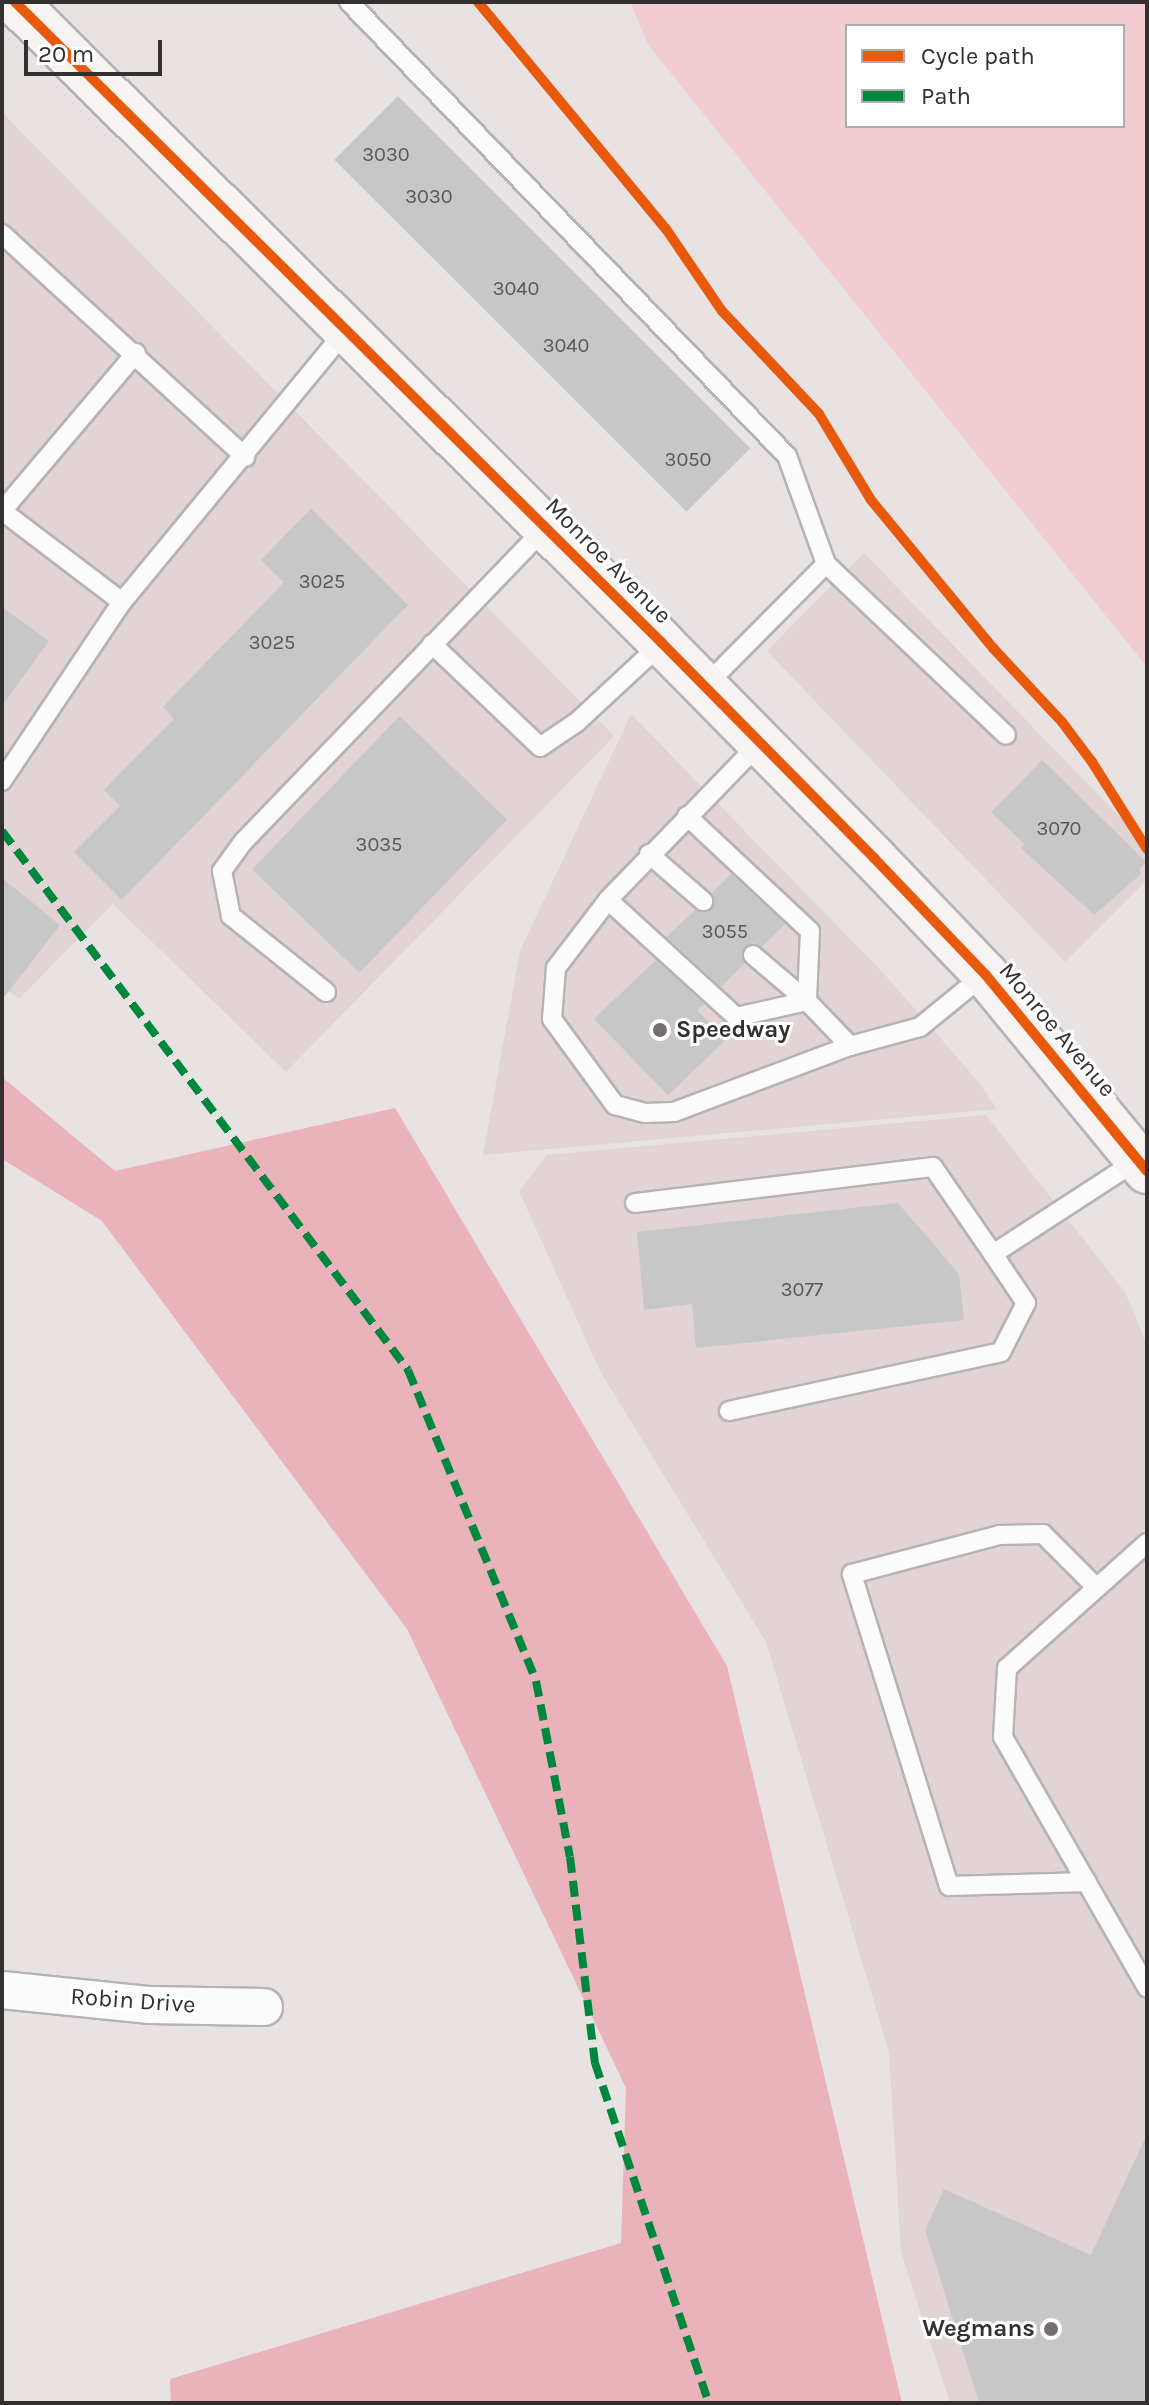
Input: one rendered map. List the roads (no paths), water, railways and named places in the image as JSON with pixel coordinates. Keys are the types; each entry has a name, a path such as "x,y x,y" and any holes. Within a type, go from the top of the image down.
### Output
{"main road":[{"name":"Monroe Avenue","path":"15,2 705,686 985,974 1142,1166"}],"street":[{"name":"Robin Drive","path":"2,1990 150,2005 264,2007"}],"lane":[{"path":"349,2 787,456 826,564 1006,735"},
{"path":"2,234 136,353 245,457"},
{"path":"2,781 122,602 245,457 346,330"},
{"path":"122,602 2,511 136,353"},
{"path":"326,992 231,916 222,871 244,841 546,527"},
{"path":"705,686 826,564"},
{"path":"432,644 540,747 577,722 662,643"},
{"path":"759,744 649,854 608,900 556,968 552,1019 615,1105 645,1113 674,1112 850,1046 920,1027 985,974"},
{"path":"687,816 810,931 807,1001"},
{"path":"649,854 703,901"},
{"path":"608,900 736,1017 807,1001"},
{"path":"753,955 807,1001 850,1046"},
{"path":"993,1254 1142,1166"},
{"path":"635,1203 933,1167 1026,1303 1001,1352 729,1411"},
{"path":"1087,1882 949,1886 852,1574 1000,1535 1043,1534 1096,1587"},
{"path":"1147,1543 1007,1668 1003,1737 1147,1987"}],"place":[{"name":"Speedway","path":"660,1030"},
{"name":"Wegmans","path":"1051,2329"}]}
